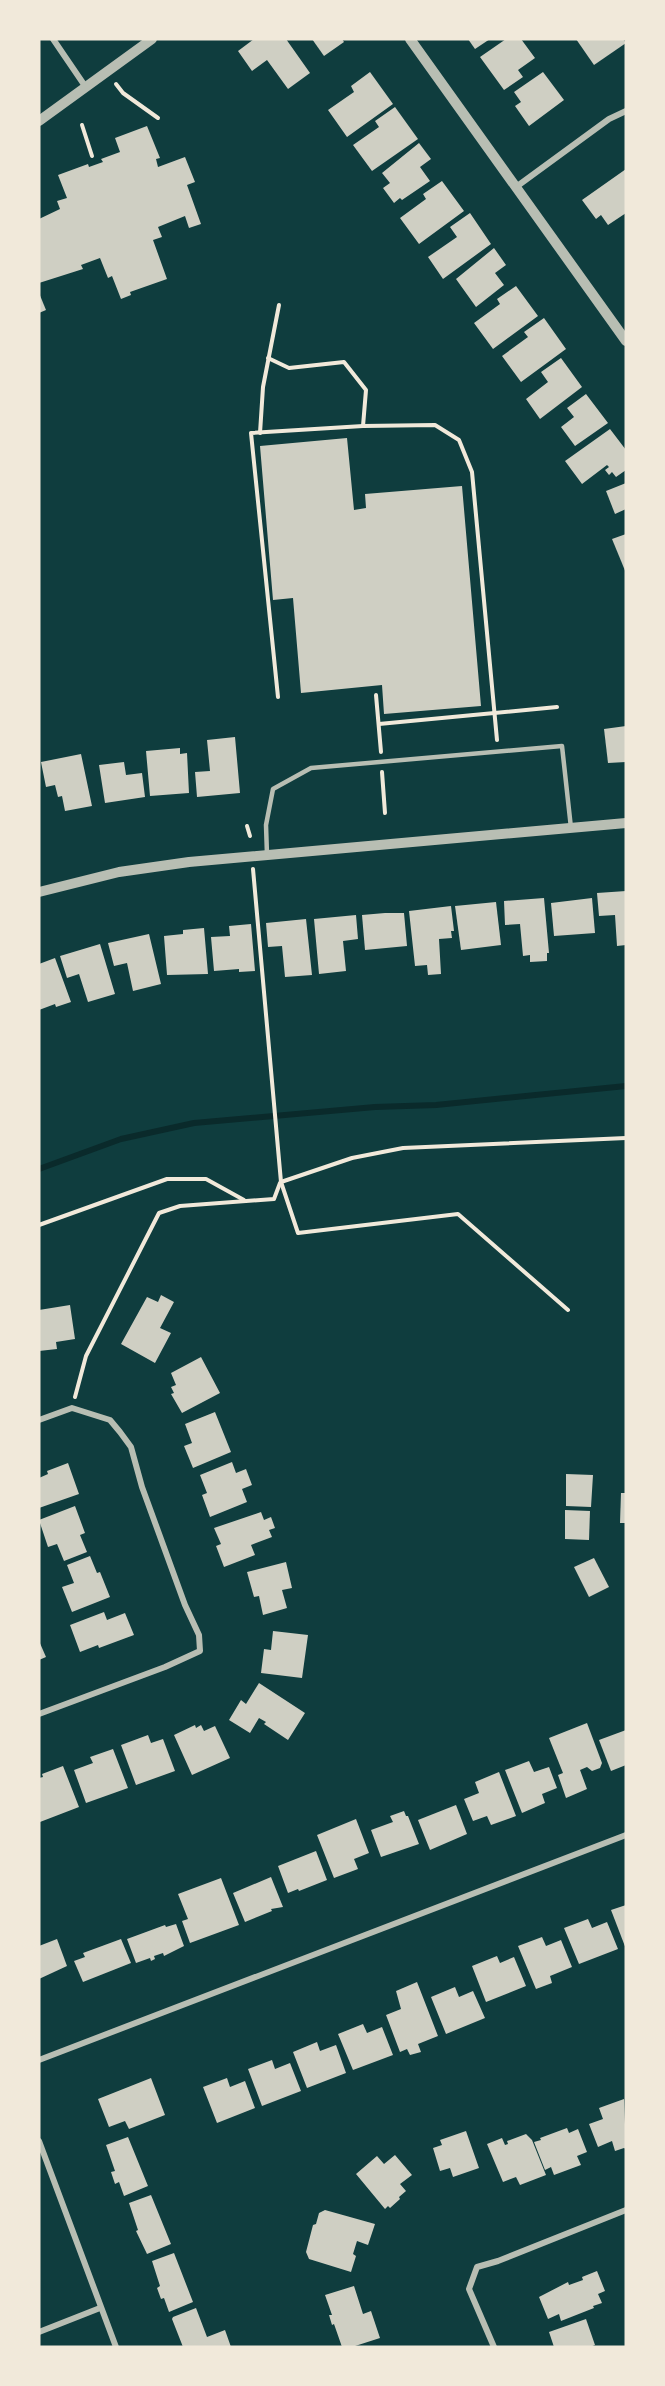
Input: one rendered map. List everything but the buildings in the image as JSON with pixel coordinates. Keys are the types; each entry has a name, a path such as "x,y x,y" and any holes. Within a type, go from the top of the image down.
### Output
{"street":[{"path":"53,39 86,86"},
{"path":"39,121 152,39"},
{"path":"410,39 626,341"},
{"path":"516,187 609,119 626,111"},
{"path":"39,892 119,872 189,862 626,823"},
{"path":"39,1420 72,1408 110,1420 131,1447 142,1487 185,1605 199,1635 200,1651 165,1667 39,1714"},
{"path":"39,2060 626,1834"},
{"path":"39,2141 116,2347"},
{"path":"494,2347 469,2289 477,2267 498,2261 626,2210"},
{"path":"39,2332 100,2308"}],"lane":[{"path":"267,855 266,825 273,789 311,768 562,746 572,828"}],"path":[{"path":"116,84 123,93 158,118"},
{"path":"82,125 92,156"},
{"path":"260,433 263,387 279,305"},
{"path":"268,358 289,368 344,362 366,390 363,426"},
{"path":"278,697 252,433 363,426 435,425 459,440 472,472 496,740"},
{"path":"379,724 557,707"},
{"path":"247,826 250,836"},
{"path":"254,877 279,1169 298,1233 458,1214 568,1310"},
{"path":"72,1408 86,1356 159,1213 180,1206 274,1199 281,1182 352,1158 403,1148 626,1138"},
{"path":"39,1225 167,1179 206,1179 246,1200"}],"waterway":[{"path":"39,1169 121,1139 194,1123 375,1107 436,1105 626,1086"}]}
